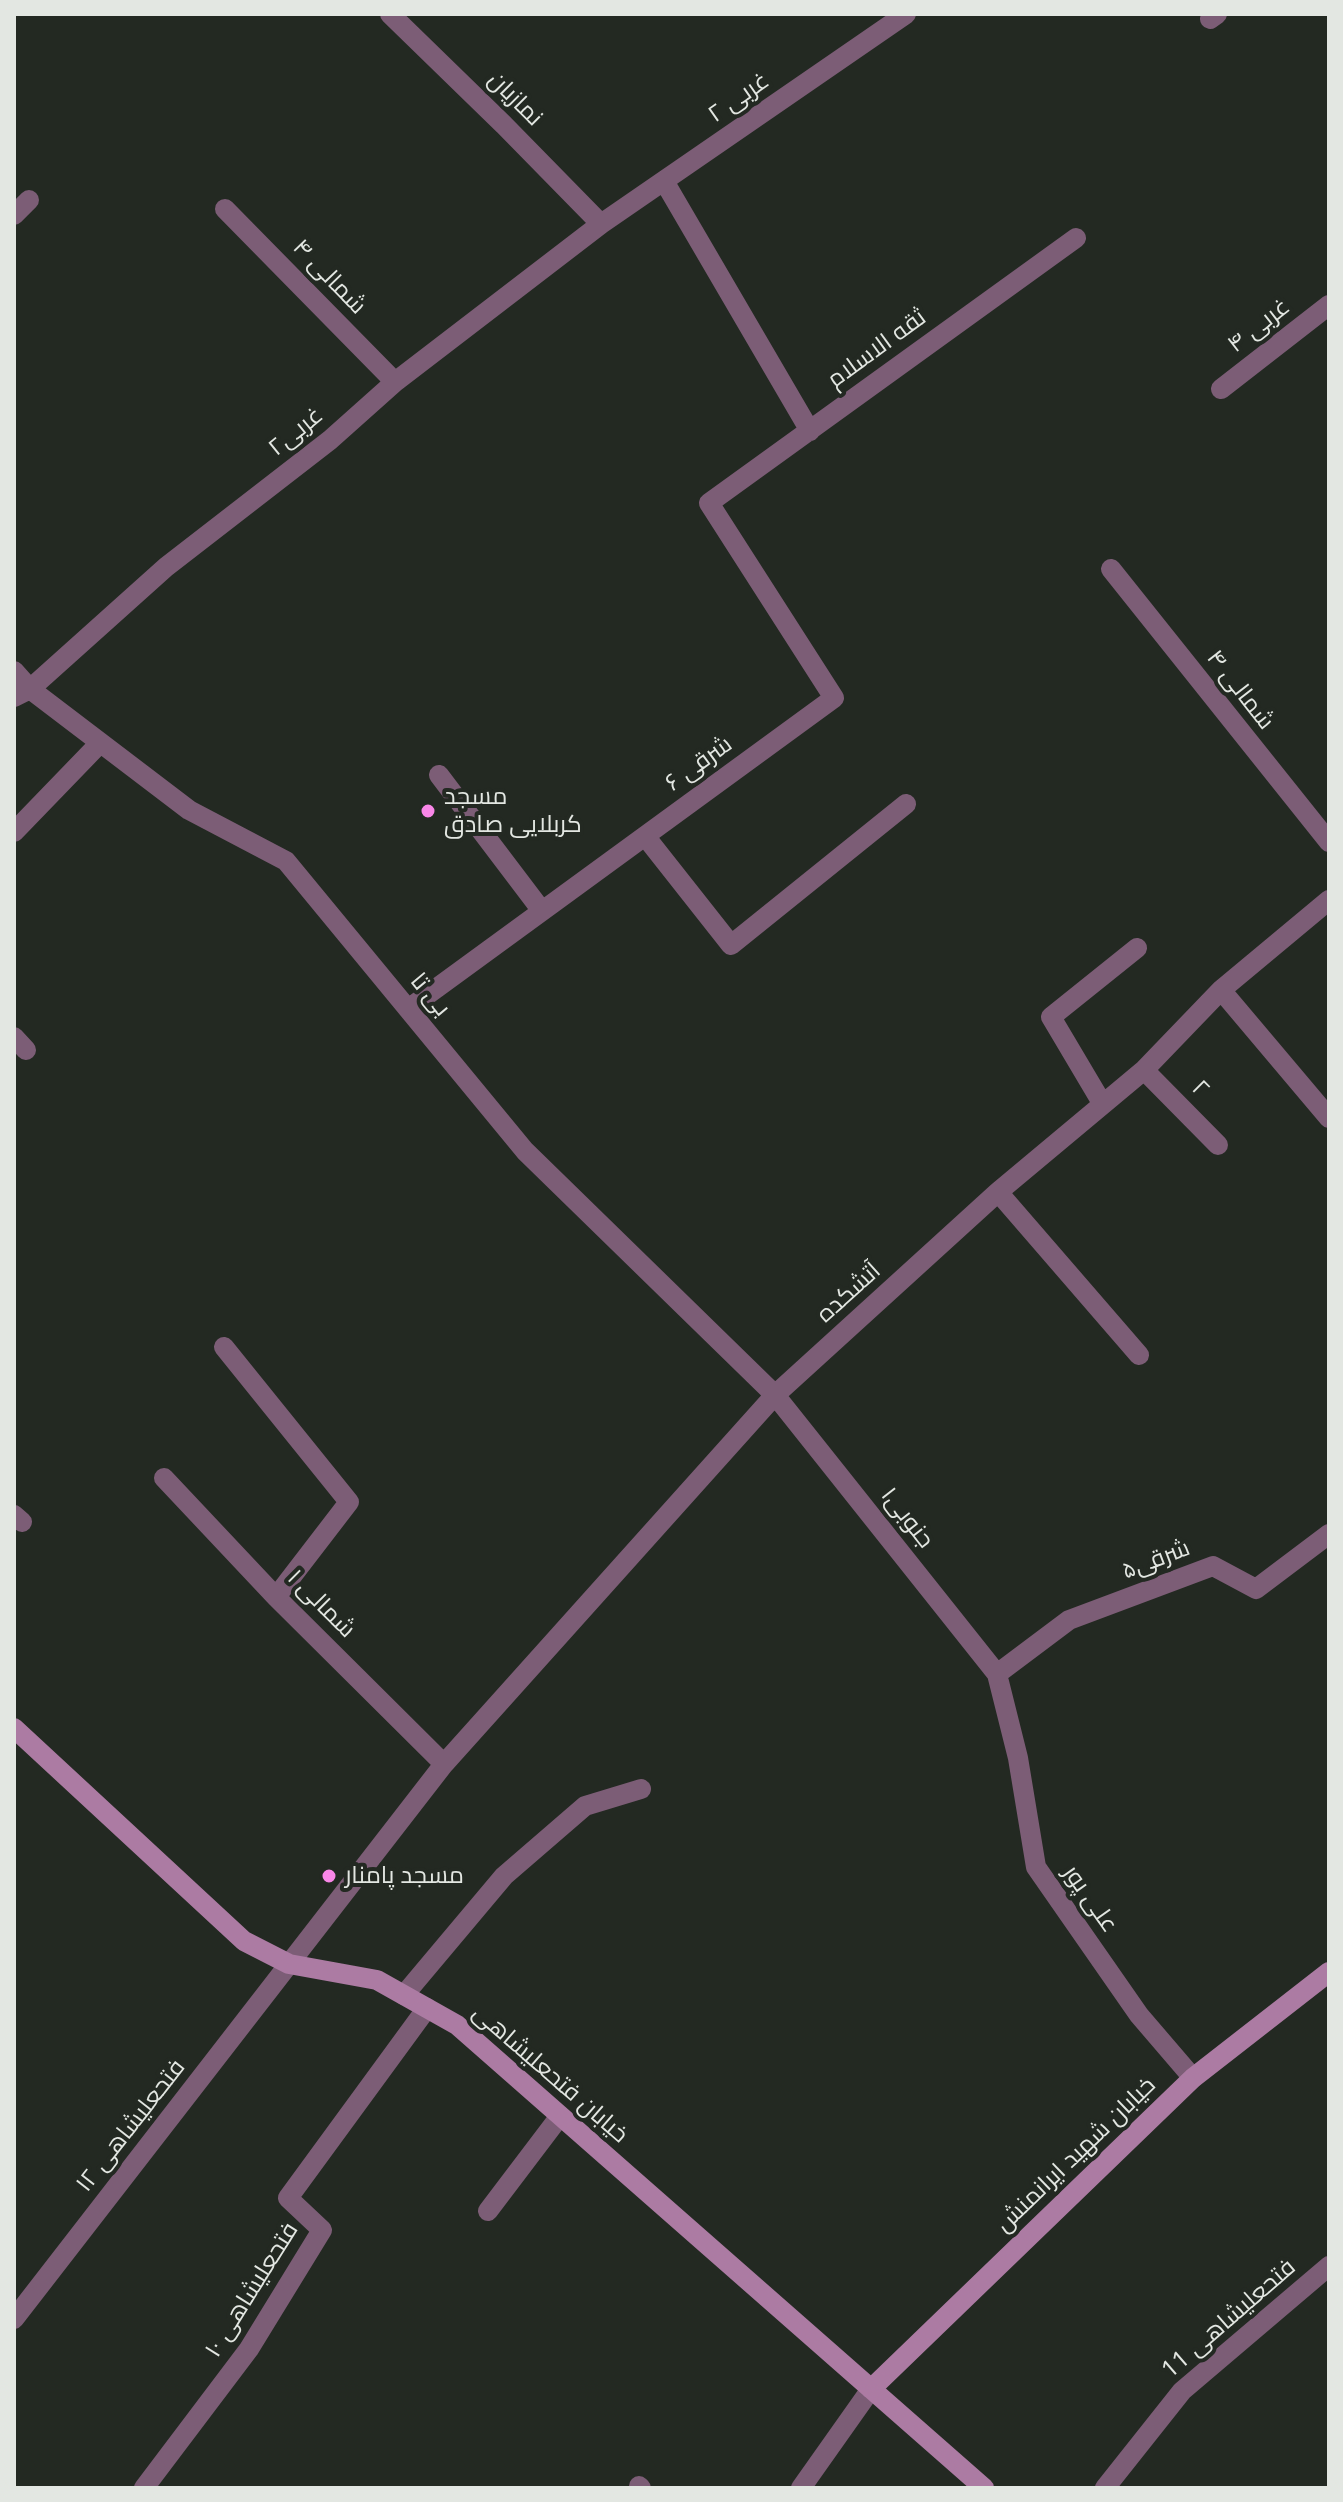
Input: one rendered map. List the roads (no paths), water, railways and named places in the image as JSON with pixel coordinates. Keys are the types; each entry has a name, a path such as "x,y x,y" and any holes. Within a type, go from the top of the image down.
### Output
{"street":[{"name":"نمازیان","path":"390,14 601,224"},
{"name":"۲ غربی","path":"601,224 893,17"},
{"path":"664,181 810,431"},
{"path":"14,215 29,200"},
{"name":"۴ شمالی","path":"225,209 395,382"},
{"name":"غربی۲","path":"22,693 166,567 330,440 395,382 601,224"},
{"name":"ثقه الاسلام","path":"709,503 1076,238"},
{"name":"۴ غربی","path":"1221,389 1329,305"},
{"name":"۶ شرقی","path":"408,1009 834,698 709,503"},
{"name":"۴ شمالی","path":"1111,569 1329,842"},
{"name":"بی تا","path":"14,671 22,693 100,743 189,810 286,861 525,1151 775,1395"},
{"path":"14,832 100,743"},
{"path":"439,775 542,911"},
{"path":"645,836 731,945 906,804"},
{"name":"آتشکده","path":"444,1764 775,1395 998,1192 1144,1070 1221,990 1329,900"},
{"path":"1102,1103 1051,1017 1137,948"},
{"path":"1221,990 1329,1118"},
{"name":"۲","path":"1144,1070 1218,1145"},
{"path":"998,1192 1139,1355"},
{"path":"224,1347 349,1502 276,1597"},
{"name":"جنوبی۱","path":"775,1395 997,1674"},
{"name":"۱ شمالی","path":"164,1478 276,1597 444,1764"},
{"name":"شرقی۵","path":"997,1674 1069,1620 1213,1566 1256,1589 1329,1534"},
{"name":"علی پور","path":"997,1674 1018,1758 1036,1867 1139,2015 1193,2078"},
{"name":"خیابان فتحعلیشاهی","path":"14,1728 244,1941 289,1964 377,1980 457,2025 984,2488"},
{"name":"فتحعلیشاهی ۱۲","path":"18,2307 444,1764"},
{"path":"404,1995 504,1876 527,1856 585,1806 641,1789"},
{"name":"خیابان شهید ایرانمنش","path":"871,2389 1193,2078 1329,1972"},
{"name":"فتحعلیشاهی ۱۰","path":"144,2488 249,2349 322,2230 288,2198 427,2008"},
{"path":"488,2211 560,2116"},
{"name":"فتحعلیشاهی 11","path":"1105,2488 1182,2391 1329,2266"},
{"path":"801,2488 871,2389"}],"place":[{"name":"مسجد کربلایی صادق","path":"428,811"},
{"name":"مسجد پامنار","path":"329,1876"}]}
